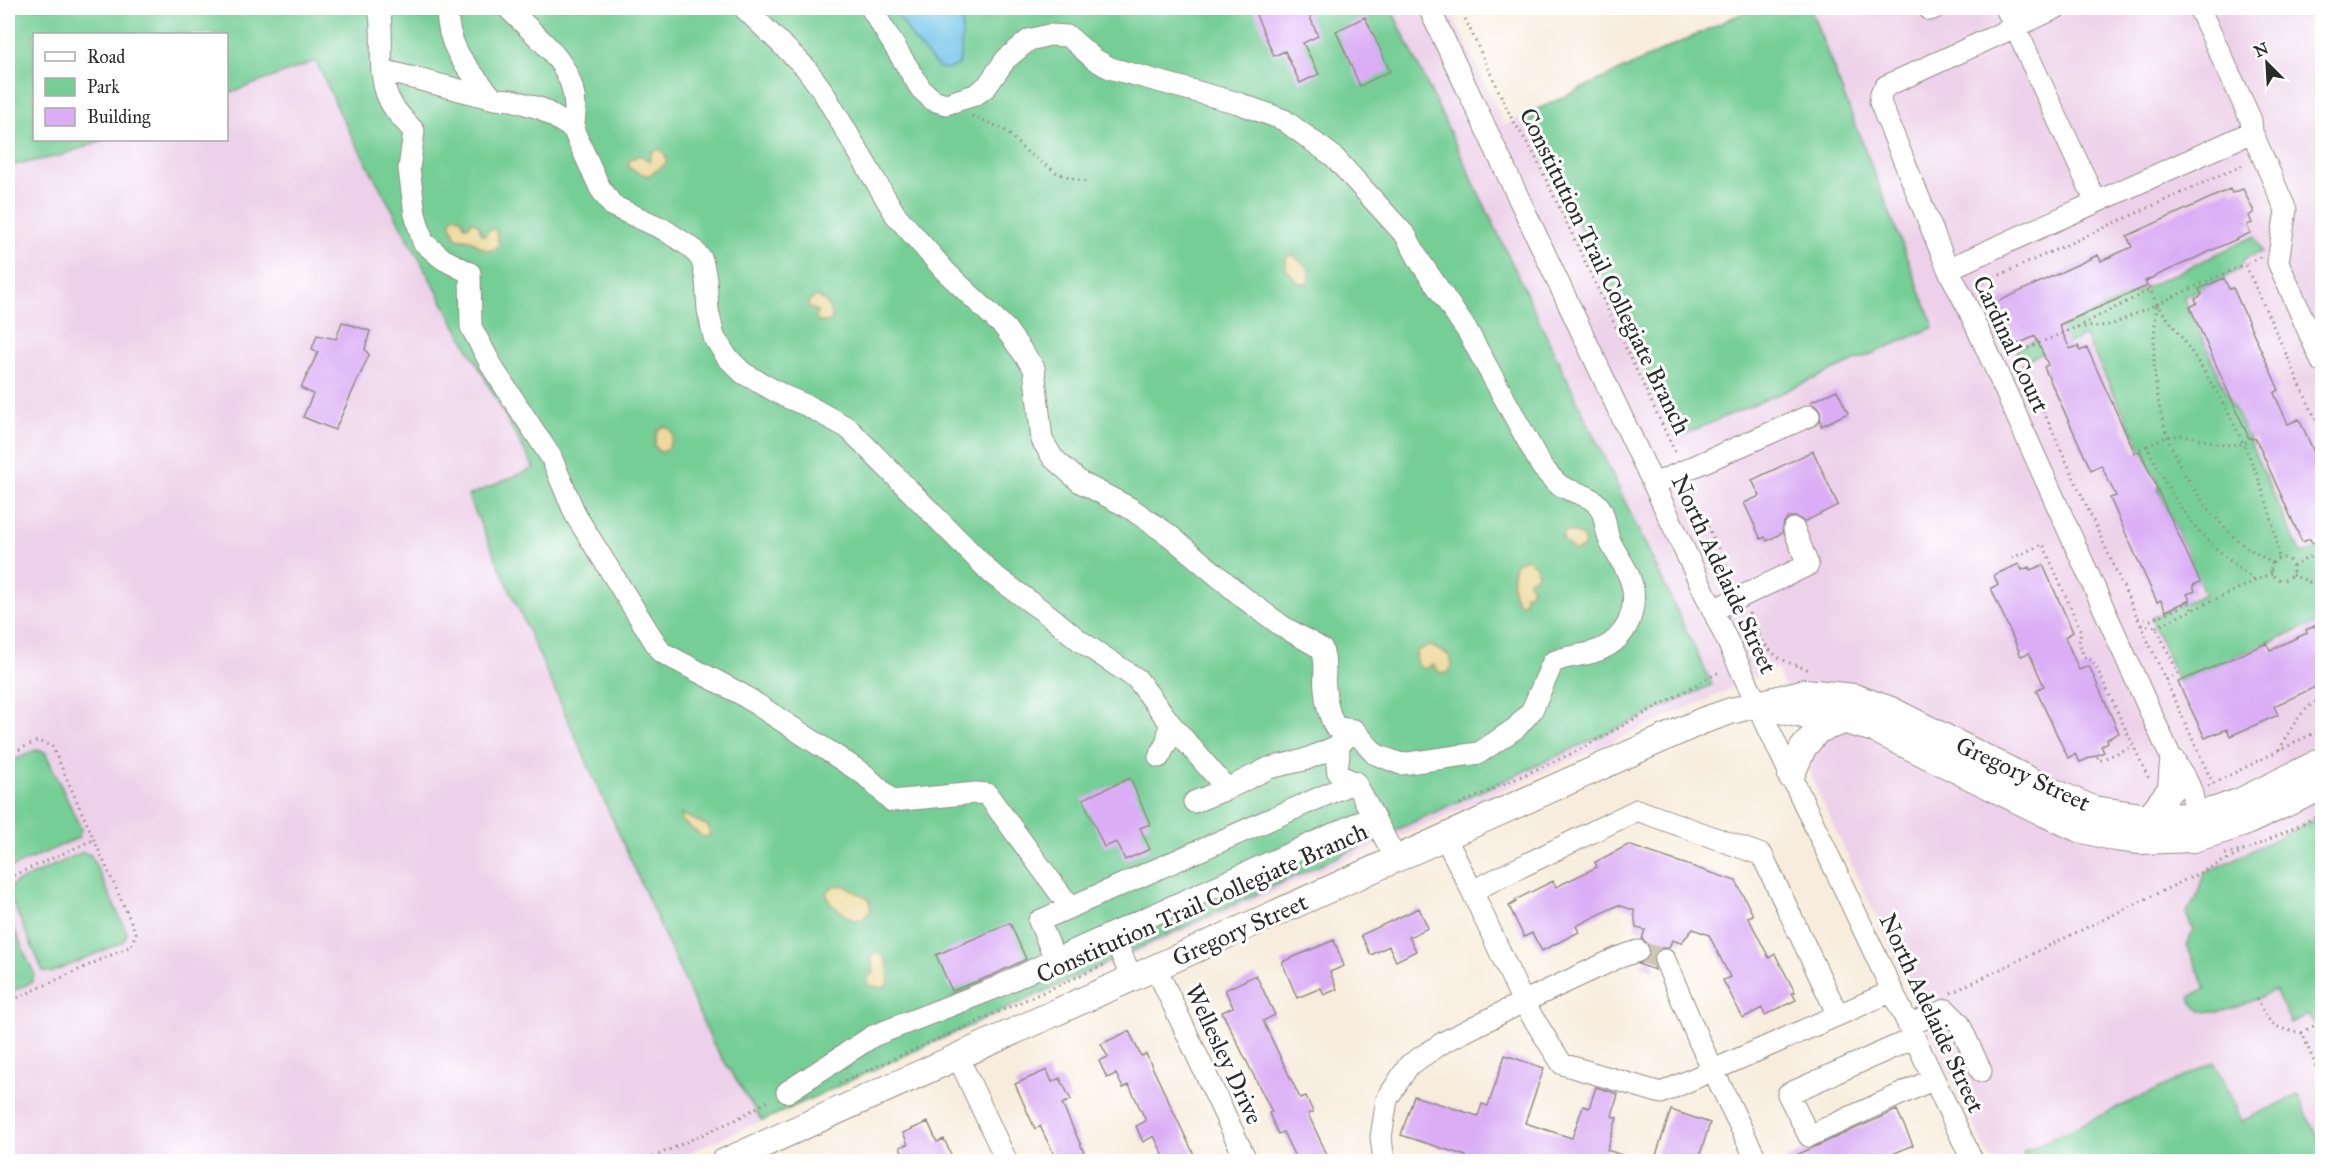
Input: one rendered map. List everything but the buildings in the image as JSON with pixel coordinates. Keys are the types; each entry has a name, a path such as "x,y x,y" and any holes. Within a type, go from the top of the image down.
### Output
{"main road":[{"name":"Gregory Street","path":"724,1161 756,1155 958,1057 1127,968 1156,968 1702,722 1731,711 1804,692 1854,697 1891,710 2045,788 2093,809 2149,817 2194,815 2242,824 2322,787"},
{"name":"Gregory Street","path":"1758,705 1807,716 1845,721 1874,729 2079,829 2140,841 2194,815 2241,801 2322,761"},
{"path":"1791,776 1803,748 1818,730 1845,721"},
{"path":"2149,817 2171,789 2173,762"}],"street":[{"path":"379,8 382,25 382,70 388,97 396,111 414,131 409,169 415,214 423,242 442,259 470,273 471,327 494,370 551,457 576,516 661,652 741,694 865,775 891,801 987,794 1070,907"},
{"path":"447,8 447,26 455,50 467,68 494,98"},
{"path":"508,8 546,45 566,69 576,93 577,111 573,129"},
{"path":"744,8 805,67 822,90 895,214 945,271 1005,328 1034,368 1042,440 1053,458 1080,482 1130,508 1168,535 1282,626 1322,649 1327,663 1324,686 1328,713 1335,727 1354,730 1375,754 1401,764 1479,753 1516,728 1533,710 1553,662 1561,658 1587,655 1610,644 1622,633 1629,621 1634,594 1629,576 1610,541 1601,509 1596,502 1560,485 1542,466 1468,332 1420,263 1406,236 1334,157 1284,120 1238,103 1110,68 1094,59 1068,36 1049,35 1029,39 1006,59 987,86 975,96 946,104 933,100 921,89 871,8"},
{"name":"North Adelaide Street","path":"1429,8 1973,1161"},
{"path":"1948,269 1880,102 1881,93 1886,86 2010,17 2056,8"},
{"path":"2199,8 2251,120 2252,132 2286,210 2278,262 2322,362"},
{"path":"2010,17 2096,202"},
{"path":"382,70 542,109 573,129 600,188 613,206 663,229 692,248 702,260 714,337 727,357 743,373 848,428 992,574 1051,616 1080,641 1137,679 1170,723 1227,789"},
{"name":"Cardinal Court","path":"2194,815 2186,775 2173,762 1968,308 1948,269 2252,132"},
{"path":"1654,484 1809,417"},
{"path":"1713,610 1808,565 1794,529"},
{"path":"1170,723 1167,742 1159,757 1186,742"},
{"path":"1194,801 1227,789 1269,768 1304,759 1338,746 1354,730"},
{"path":"1338,746 1337,770 1340,776 1355,782 1396,860"},
{"path":"1055,959 1039,921 1355,782"},
{"path":"1472,891 1637,810 1761,855 1838,1015"},
{"path":"787,1092 873,1036 998,987 1055,959 1373,816"},
{"path":"1445,837 1522,1002 1562,1064 1661,1093 1893,991"},
{"path":"1112,934 1127,968"},
{"path":"1384,1161 1381,1137 1387,1099 1409,1065 1444,1042 1522,1002 1617,958 1638,951"},
{"path":"1665,960 1699,1041 1757,1161"},
{"name":"Wellesley Drive","path":"1156,968 1247,1161"},
{"path":"1934,1078 1809,1136 1788,1094 1911,1032 1946,1010 1959,1023 1981,1071"},
{"path":"958,1057 1007,1161"}],"path":[{"name":"Constitution Trail Collegiate Branch","path":"1460,8 1511,117 1534,154 1765,646 1781,660 1809,669"},
{"path":"946,104 1004,129 1024,150 1057,173 1089,183"},
{"path":"1971,288 2250,162"},
{"path":"2074,328 2111,325 2267,254"},
{"path":"2245,264 2322,433"},
{"path":"2147,281 2157,305 2181,334 2225,406 2258,479 2279,559"},
{"path":"2001,353 2017,353 2074,328 2150,290"},
{"path":"2157,305 2153,337 2154,376 2166,437 2186,477 2208,509 2237,539 2273,564"},
{"path":"2017,353 2213,784"},
{"path":"2134,451 2166,437 2184,435 2224,445 2243,444 2251,440"},
{"path":"2147,446 2174,499 2200,534 2228,561 2256,581"},
{"path":"2012,558 2043,544 2081,631 2079,642 2084,657 2093,660 2150,782"},
{"path":"2293,566 2322,550"},
{"path":"2279,559 2289,560 2293,566 2292,575 2287,579 2280,580 2272,573 2273,564 2279,559"},
{"path":"2141,626 2156,627 2272,573"},
{"path":"2292,575 2322,587"},
{"path":"2138,618 2151,620 2189,603 2192,610"},
{"path":"2156,627 2178,673 2166,680"},
{"path":"1460,805 1577,751 1765,646"},
{"path":"2278,751 2298,716 2310,704 2322,698"},
{"path":"2194,815 2213,784 2322,729"},
{"path":"8,755 37,741 52,746 136,933 131,946 8,1002"},
{"path":"2097,757 2099,761 2133,746"},
{"path":"8,878 94,840"},
{"path":"1945,995 2247,850"},
{"name":"Constitution Trail Collegiate Branch","path":"833,1086 1127,968"},
{"path":"2257,998 2267,1018 2280,1030 2302,1033 2315,1025"},
{"path":"2302,1033 2322,1081"},
{"path":"642,1161 737,1119 758,1105 787,1092"},
{"path":"2322,1117 2319,1119 2322,1130"}],"shaded area":[{"path":"8,8 1449,8 1504,125 1753,8 2322,8 2322,1161 1991,1161 1815,786 1777,668 671,1161 8,1161"}],"green space":[{"path":"8,8 1391,8 1712,685 762,1121 712,1042 468,496 534,468 343,120 316,61 228,94 228,33 33,33 33,141 101,141 59,156 8,166"},
{"path":"1753,8 1810,8 1934,327 1678,437 1527,114"},
{"path":"2255,236 2262,252 2245,258 2237,271 2183,297 2301,554 2322,548 2322,621 2178,682 2151,618 2205,594 2158,489 2160,488 2158,482 2085,336 2026,360 2016,349"},
{"path":"36,750 45,752 81,829 78,838 8,869 8,763"},
{"path":"2322,816 2322,1038 2308,1014 2291,1023 2275,990 2229,1010 2205,1012 2196,1007 2189,997 2206,988 2187,946 2193,931 2186,913 2196,899 2204,874"},
{"path":"83,852 91,855 127,933 123,942 51,973 43,971 8,892 11,885"},
{"path":"8,916 34,973 32,982 8,993"},
{"path":"2215,1062 2242,1121 2298,1095 2322,1148 2322,1161 2027,1161 2023,1152"}],"sand":[{"path":"660,149 666,162 664,166 648,176 629,168 629,160 640,155 649,161 651,152"},
{"path":"454,216 461,218 465,226 469,226 472,221 478,224 484,236 490,229 496,230 499,245 489,251 470,240 456,238 450,222"},
{"path":"1292,254 1309,269 1307,284 1300,284 1286,269 1286,258"},
{"path":"816,296 823,300 830,309 832,320 829,322 819,322 816,318 817,311 808,307 808,302"},
{"path":"664,426 670,429 673,435 668,449 660,453 654,445 658,430"},
{"path":"1567,531 1582,535 1585,544 1582,549 1575,551 1564,542 1562,534"},
{"path":"1527,559 1535,565 1538,574 1528,581 1532,589 1529,594 1525,594 1525,602 1518,603 1512,583 1513,573 1516,563"},
{"path":"1429,645 1449,655 1451,667 1449,673 1440,673 1433,664 1425,669 1418,666 1417,651"},
{"path":"681,814 708,826 710,836 703,837 683,822"},
{"path":"835,885 845,886 869,899 871,910 863,919 853,920 830,903 826,893"},
{"path":"878,953 886,960 888,969 889,982 884,988 868,985 868,977 874,973 871,956"}],"water":[{"path":"894,8 963,8 961,55 958,65 949,69 939,68 913,39"}],"tunnel":[{"path":"1638,951 1665,960"}]}
